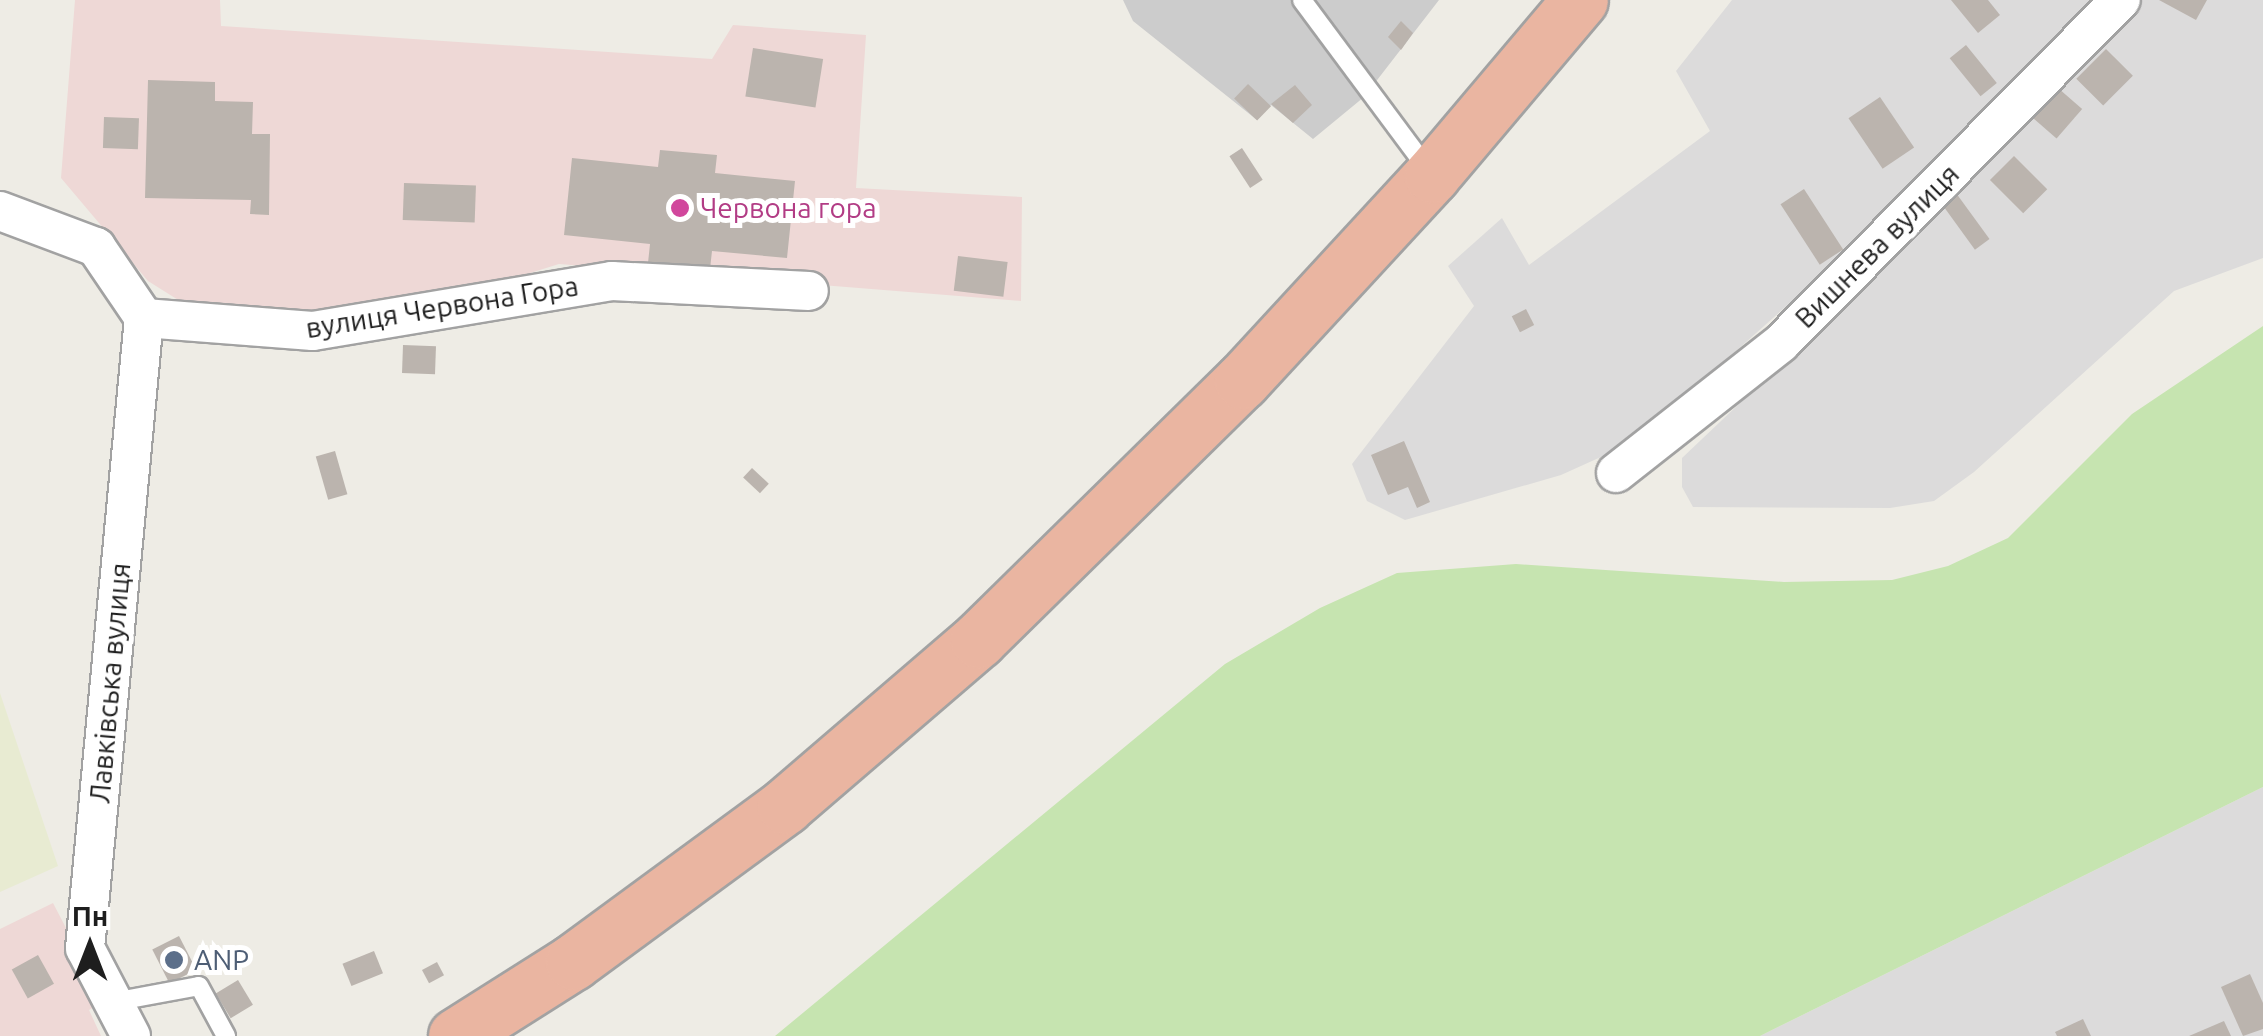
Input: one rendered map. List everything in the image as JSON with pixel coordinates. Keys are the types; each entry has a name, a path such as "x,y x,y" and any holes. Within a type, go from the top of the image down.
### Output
{"highway":[{"path":"456,1036 573,962 785,806 978,640 1242,382 1432,175 1580,0"}],"street":[{"name":"Вишнева вулиця","path":"1616,473 1782,343 2121,0"},
{"path":"0,211 96,247 144,318"},
{"name":"вулиця Червона Гора","path":"144,318 313,332 612,281 810,291"},
{"name":"Лавківська вулиця","path":"131,1036 84,948 144,318"}],"lane":[{"path":"1302,0 1432,175"},
{"path":"113,1002 199,986 226,1036"}],"shaded area":[{"path":"75,0 220,0 221,26 712,59 733,25 866,35 856,188 1022,197 1021,301 559,264 511,279 345,314 191,308 148,281 61,178"},
{"path":"1123,0 1439,0 1364,97 1313,139 1271,105 1257,120 1133,21"},
{"path":"1732,0 2108,0 1921,186 1634,442 1561,475 1405,520 1367,501 1352,464 1474,306 1448,266 1502,218 1529,265 1710,131 1676,71"},
{"path":"2139,0 2263,0 2263,258 2174,291 1974,472 1934,501 1890,508 1693,507 1682,487 1682,458 1821,326"},
{"path":"2263,787 2263,1036 1760,1036"},
{"path":"53,903 104,1001 89,1010 101,1036 0,1036 0,929"}],"green space":[{"path":"2263,326 2263,787 1760,1036 775,1036 1225,664 1320,608 1397,573 1516,564 1784,582 1892,580 1948,566 2008,538 2132,414"},
{"path":"0,693 58,866 0,892"}],"building":[{"path":"1951,0 1988,0 2000,15 1978,33"},
{"path":"2159,0 2207,0 2196,20"},
{"path":"1401,21 1413,33 1401,50 1388,37"},
{"path":"1966,45 1997,83 1981,96 1950,58"},
{"path":"753,48 823,59 815,108 745,96"},
{"path":"2106,49 2133,76 2103,106 2076,79"},
{"path":"148,80 215,82 215,101 253,102 252,134 270,134 269,215 250,214 251,200 145,198"},
{"path":"1248,84 1271,106 1257,121 1234,98"},
{"path":"1295,85 1312,105 1293,123 1271,104"},
{"path":"2058,88 2082,109 2057,138 2032,117"},
{"path":"1880,97 1914,148 1883,169 1848,118"},
{"path":"104,117 139,118 138,149 103,148"},
{"path":"1242,148 1263,180 1250,188 1229,156"},
{"name":"Червона гора","path":"660,150 717,155 715,173 795,181 787,258 712,251 710,269 648,263 650,244 564,235 572,158 658,167"},
{"path":"2014,156 2047,189 2023,213 1990,180"},
{"path":"404,183 476,186 475,222 403,220"},
{"path":"1804,189 1843,249 1820,265 1781,204"},
{"path":"1956,193 1990,239 1975,250 1941,204"},
{"path":"958,256 1008,262 1003,297 954,291"},
{"path":"1526,309 1534,325 1520,332 1512,316"},
{"path":"403,345 436,346 435,374 402,373"},
{"path":"1404,441 1430,502 1417,508 1408,487 1388,495 1371,455"},
{"path":"335,451 347,494 328,500 316,457"},
{"path":"752,468 769,484 760,493 743,478"},
{"name":"ANP","path":"179,936 196,970 170,983 152,950"},
{"path":"374,951 383,973 351,986 342,964"},
{"path":"38,955 54,984 28,998 12,970"},
{"path":"437,962 444,975 429,983 422,970"},
{"path":"2250,974 2263,1003 2263,1029 2243,1036 2221,987"},
{"path":"238,980 253,1005 231,1018 216,993"},
{"path":"2083,1019 2091,1036 2057,1036 2055,1032"},
{"path":"2224,1021 2231,1036 2189,1036"}],"place":[{"name":"Червона гора","path":"680,208"},
{"name":"ANP","path":"174,960"}]}
